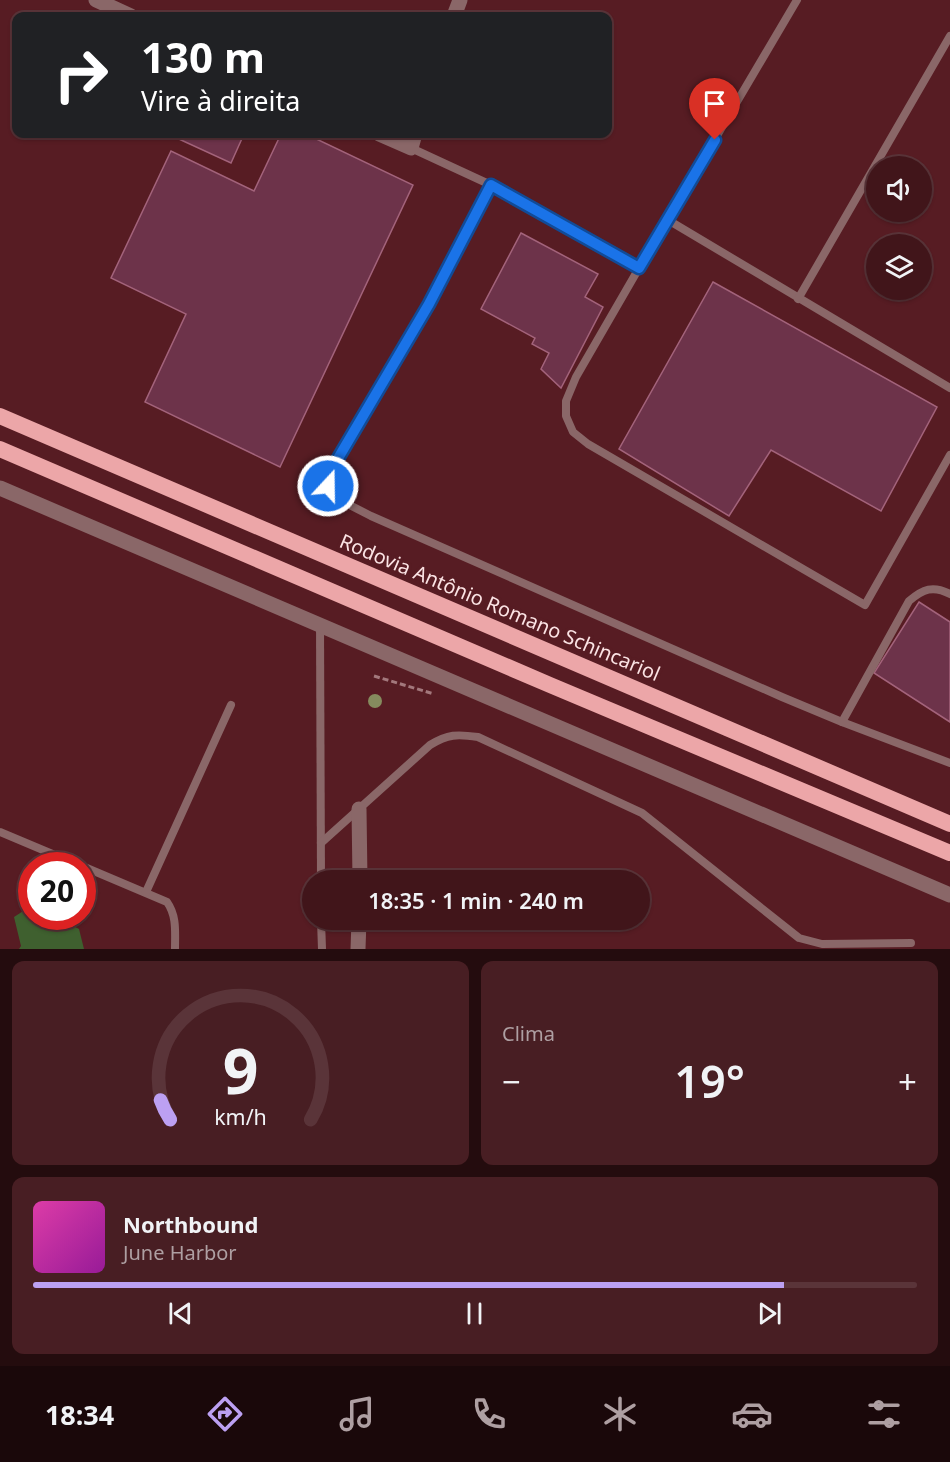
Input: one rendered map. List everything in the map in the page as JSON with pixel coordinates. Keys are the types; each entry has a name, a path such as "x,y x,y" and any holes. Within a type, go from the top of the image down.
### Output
{"highway":[{"name":"Rodovia Antônio Romano Schincariol","path":"0,416 950,824"},
{"path":"0,448 550,685 950,853"}],"street":[{"path":"96,0 122,12"},
{"path":"0,488 950,895"},
{"path":"359,809 360,870"},
{"path":"358,949 359,930"}],"lane":[{"path":"796,0 576,377 566,401 566,416 573,432 588,444 864,605 950,455"},
{"path":"798,298 950,36"},
{"path":"413,141 639,268"},
{"path":"491,185 429,304 330,472 328,486 334,497 371,516 842,722 950,763"},
{"path":"668,220 950,388"},
{"path":"842,722 909,601 920,592 930,588 940,589 950,594"},
{"path":"320,624 321,870"},
{"path":"146,892 231,705"},
{"path":"321,843 430,745 444,736 478,737 642,813 799,938 822,946 911,943"},
{"path":"0,832 48,852"},
{"path":"96,872 167,902 173,910 175,949"},
{"path":"321,930 322,949"}],"path":[{"path":"374,676 444,698"}],"green space":[{"path":"18,914 18,930 79,930 84,949 19,949 21,946 14,917"}],"building":[{"path":"177,138 242,138 231,163"},
{"path":"279,138 314,138 413,185 280,467 145,402 186,314 111,278 171,151 254,191"},
{"path":"521,233 598,274 585,297 603,307 561,388 541,369 549,353 532,344 535,338 481,309"},
{"path":"713,282 937,407 881,511 771,450 729,516 619,449"},
{"path":"919,602 950,622 950,722 874,673"}],"route":[{"path":"328,486 330,472 429,304 491,185 639,268 715,140"}]}
